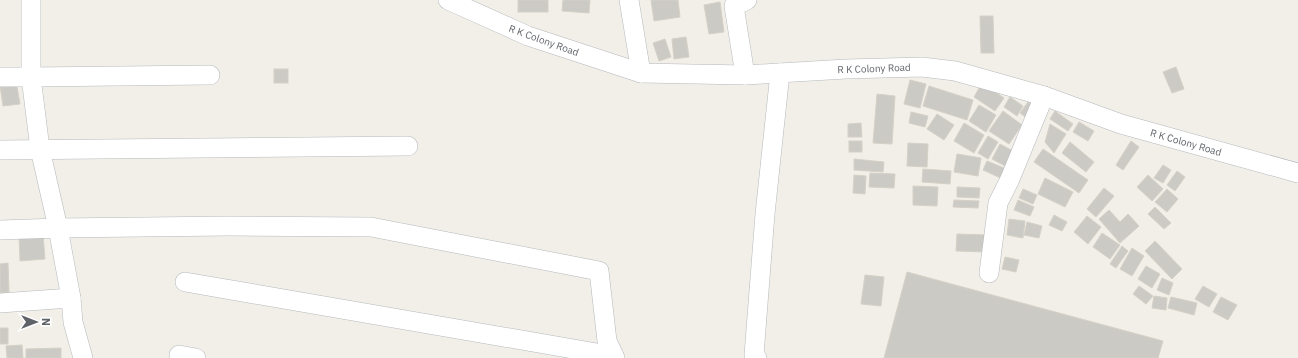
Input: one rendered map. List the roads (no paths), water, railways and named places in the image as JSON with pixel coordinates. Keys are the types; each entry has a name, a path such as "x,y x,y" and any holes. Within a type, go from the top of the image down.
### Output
{"street":[{"path":"31,0 31,77 40,149 58,228 71,298 73,322 83,358"},
{"name":"R K Colony Road","path":"448,0 528,36 641,73 745,75 846,69 922,67 955,70 1044,96 1121,124 1298,173"},
{"path":"629,0 641,73"},
{"path":"737,2 745,75"},
{"path":"758,358 754,355 765,214 780,73"},
{"path":"0,77 210,75"},
{"path":"989,273 998,203 1010,179 1044,96"},
{"path":"0,150 408,146"},
{"path":"0,230 229,226 372,227 599,271 607,341 614,357"},
{"path":"185,282 614,357"},
{"path":"0,303 71,298"}]}
